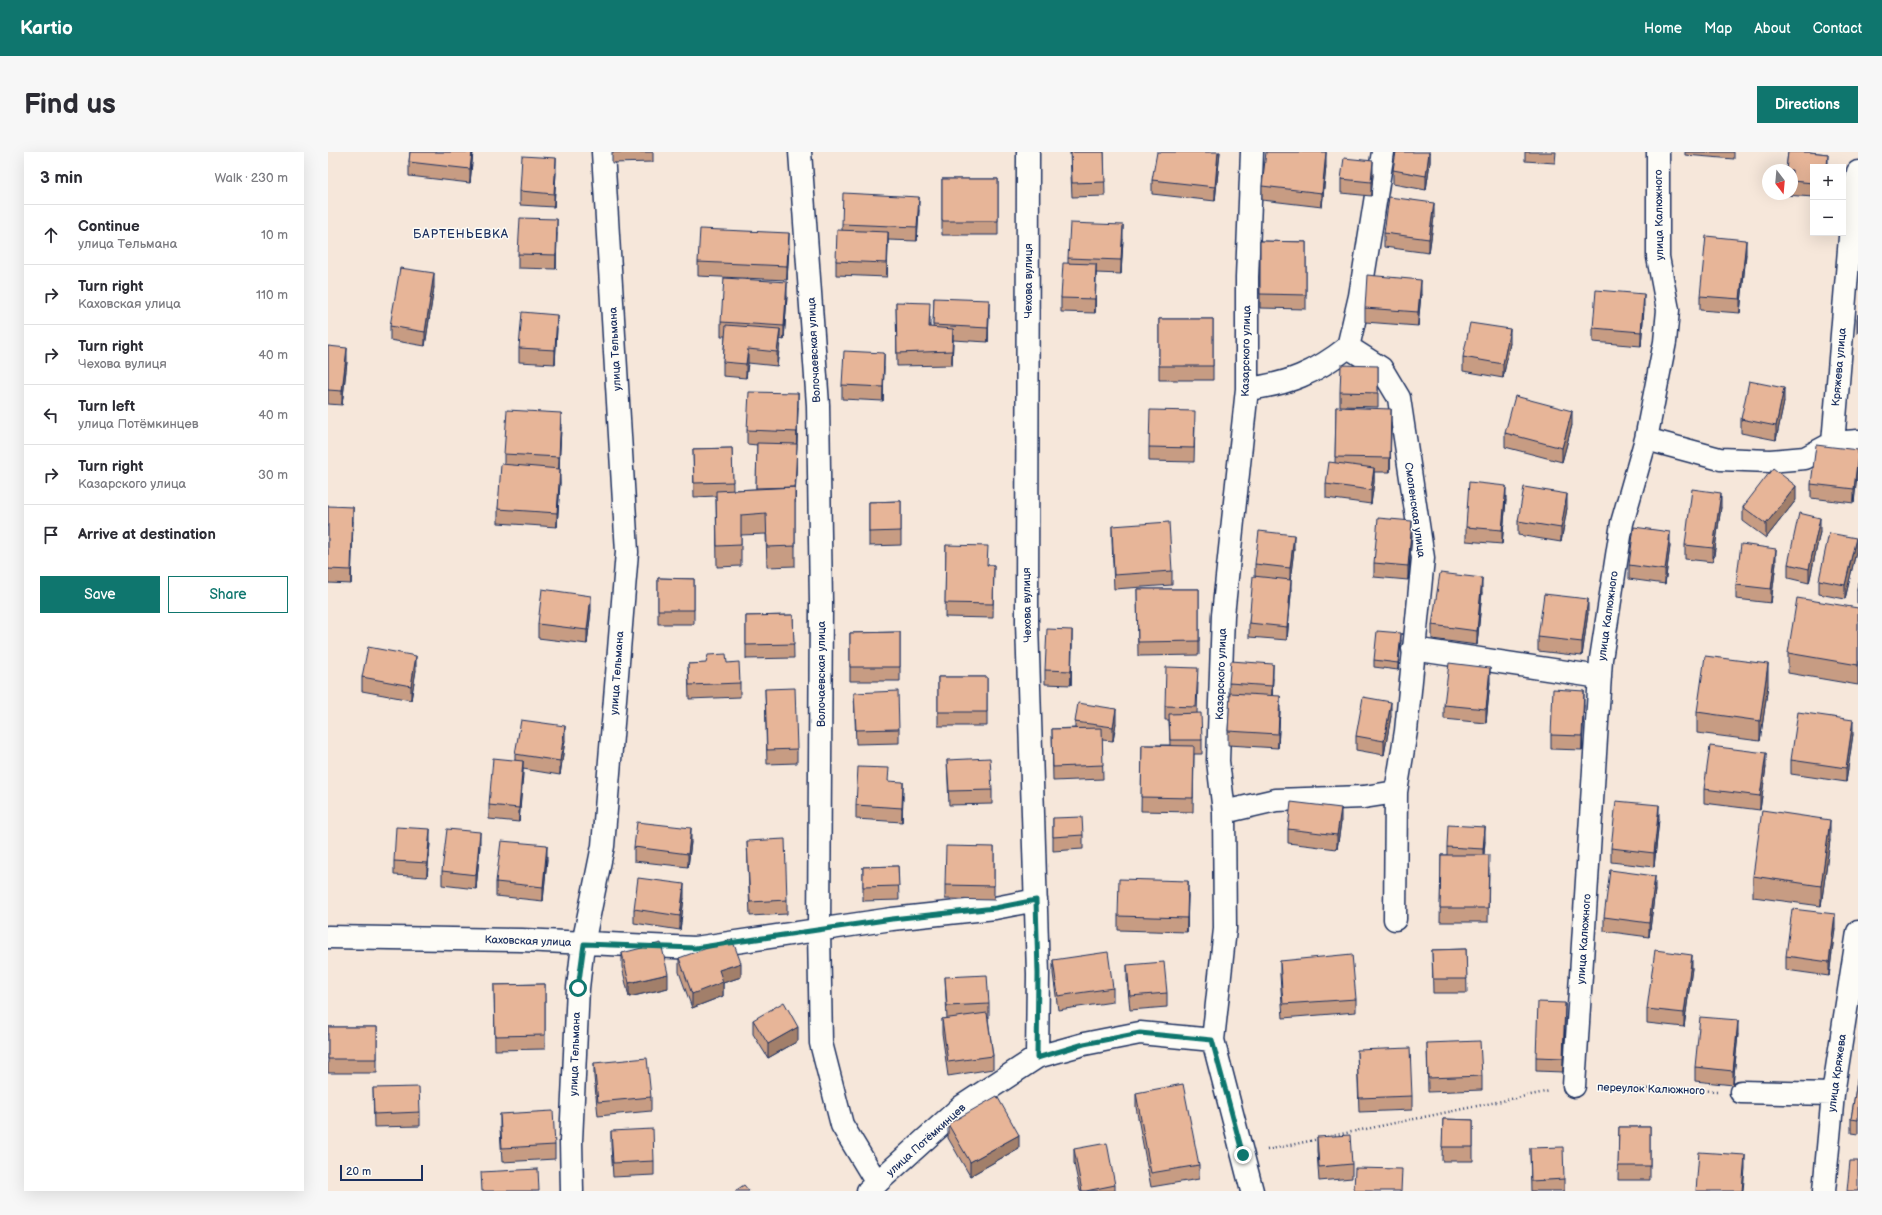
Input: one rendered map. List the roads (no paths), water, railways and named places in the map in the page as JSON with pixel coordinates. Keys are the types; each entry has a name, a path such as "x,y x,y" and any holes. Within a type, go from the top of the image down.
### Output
{"street":[{"name":"улица Тельмана","path":"572,1191 571,1141 578,988 584,944 603,846 627,552 603,152"},
{"name":"Волочаевская улица","path":"800,152 818,405 821,603 819,930 821,1043 842,1125 872,1187"},
{"name":"Чехова вулиця","path":"1028,152 1027,623 1038,974 1037,1058"},
{"name":"Казарского улица","path":"1252,152 1247,277 1247,389 1223,615 1218,761 1224,812 1225,929 1212,1040 1252,1191"},
{"path":"1247,389 1295,380 1327,364 1348,347 1360,296 1383,152"},
{"name":"улица Калюжного","path":"1574,1086 1601,668 1622,523 1646,439 1665,342 1668,310 1658,257 1658,152"},
{"name":"Кряжева улица","path":"1833,443 1858,172"},
{"name":"Смоленская улица","path":"1348,347 1381,368 1399,398 1423,558 1406,731 1396,792 1395,919"},
{"path":"1646,439 1720,459 1770,461 1806,458 1833,443 1858,441"},
{"path":"1413,649 1601,668"},
{"path":"1224,812 1276,800 1364,797 1396,792"},
{"name":"Каховская улица","path":"328,937 522,940 695,948 892,919 995,908 1036,900"},
{"name":"улица Кряжева","path":"1824,1191 1833,1094 1858,932"},
{"name":"улица Потёмкинцев","path":"872,1187 961,1107 1037,1058 1084,1044 1140,1033 1212,1040"},
{"path":"1742,1092 1833,1094"}],"district":[{"name":"БАРТЕНЬЕВКА","path":"461,234"}]}
